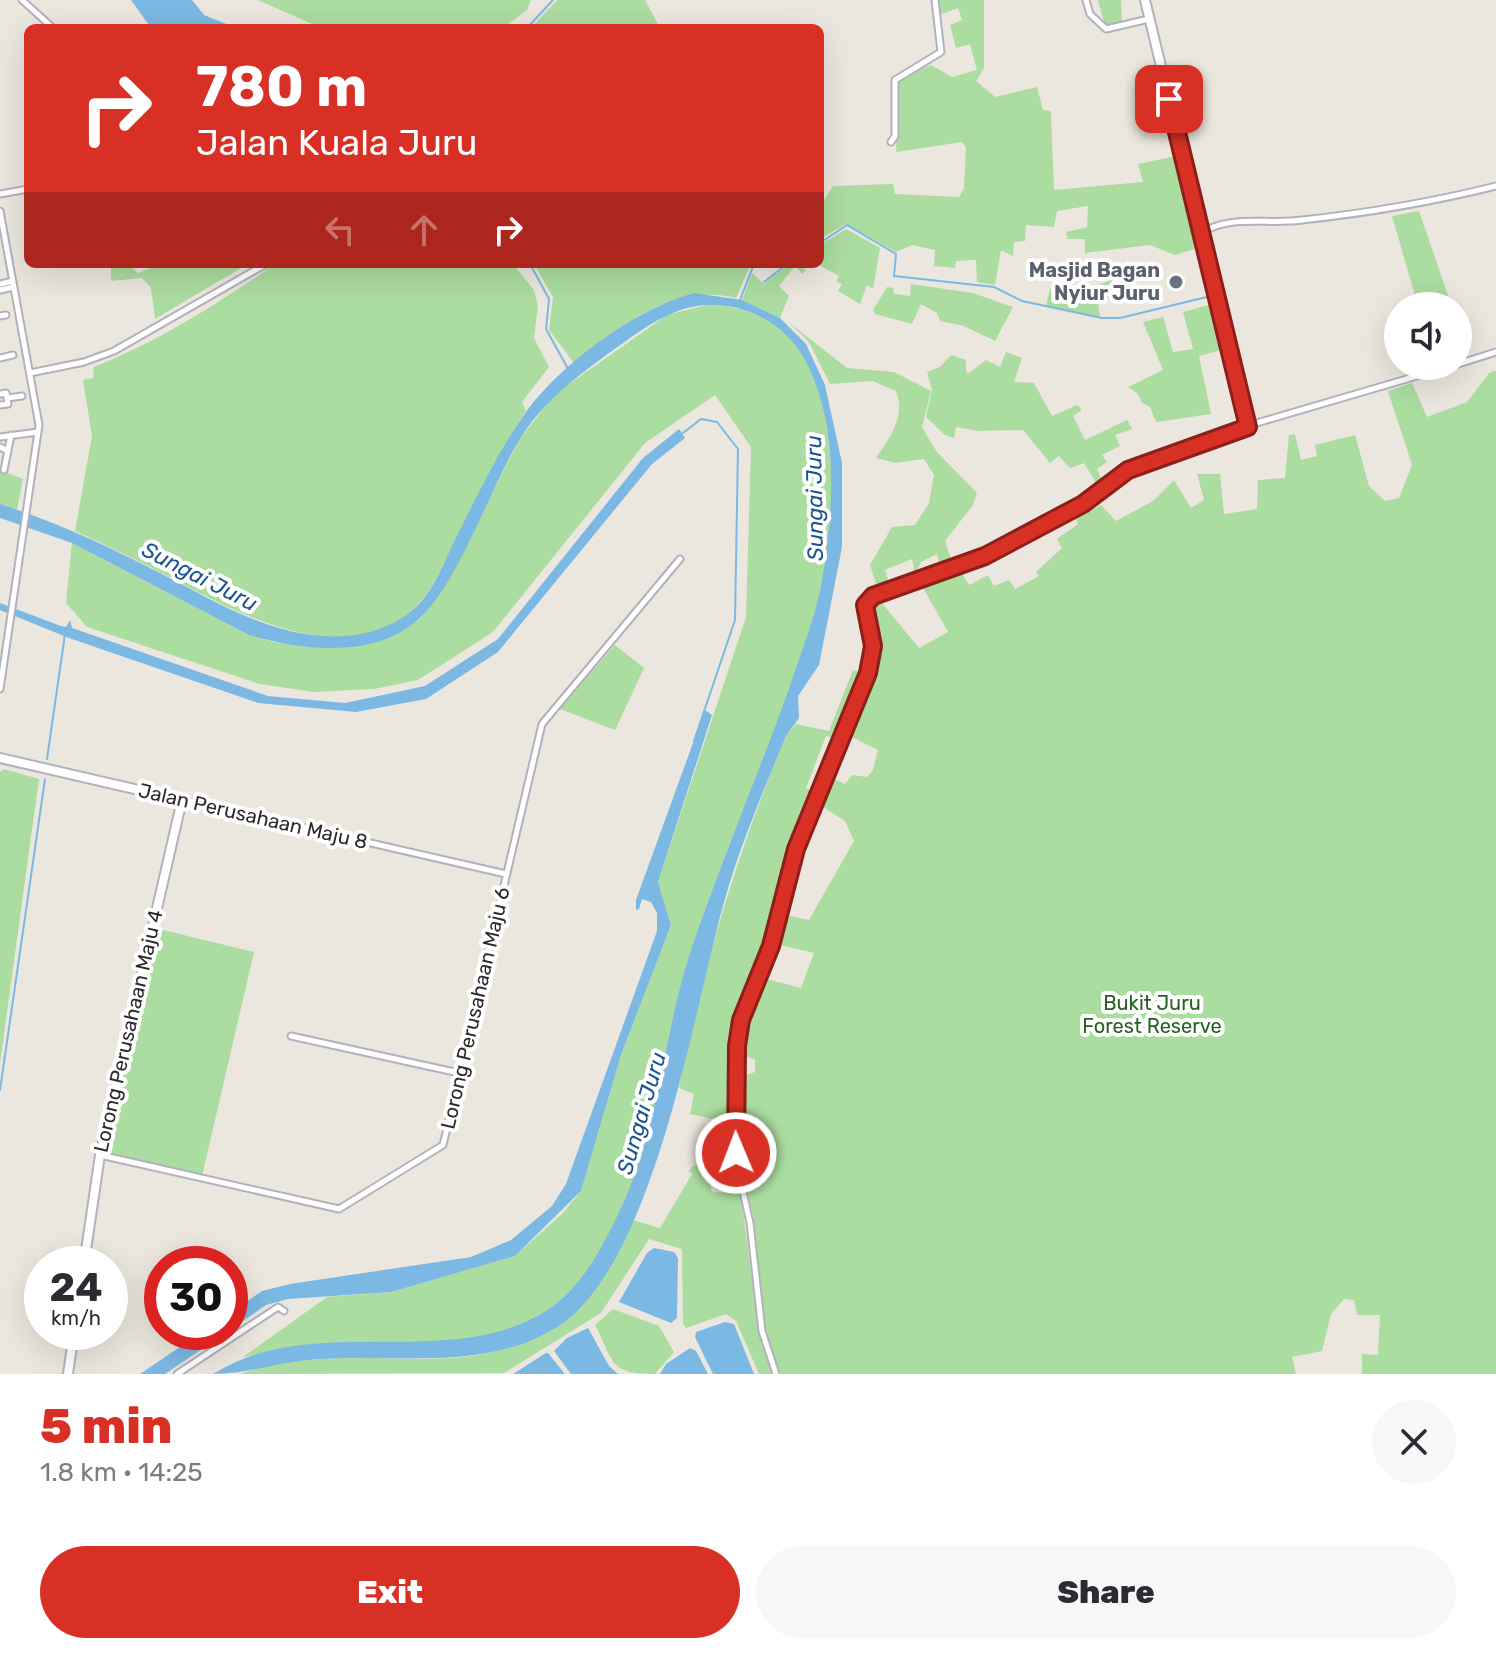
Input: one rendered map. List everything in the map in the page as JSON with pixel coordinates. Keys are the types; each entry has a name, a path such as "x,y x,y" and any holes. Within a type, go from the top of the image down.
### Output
{"street":[{"path":"22,0 49,24"},
{"path":"891,142 895,127 895,80 941,52 935,0"},
{"path":"1086,0 1090,14 1106,29 1149,19"},
{"path":"1145,0 1248,427"},
{"path":"1201,233 1219,222 1279,223 1315,219 1443,199 1496,186"},
{"path":"0,194 24,190"},
{"path":"0,211 38,432 0,689"},
{"path":"30,373 84,362 114,351 259,268"},
{"path":"0,287 14,284"},
{"path":"1472,360 1496,352"},
{"path":"0,359 13,355"},
{"path":"776,1374 762,1331 750,1223 738,1169 737,1036 771,946 796,849 868,673 873,646 865,605 873,596 985,556 1083,504 1128,470 1248,427 1404,380"},
{"path":"0,394 6,393 8,404 0,405"},
{"path":"7,398 22,396"},
{"path":"0,437 38,432"},
{"path":"4,470 11,435"},
{"path":"0,447 8,451"},
{"name":"Lorong Perusahaan Maju 6","path":"100,1155 339,1209 443,1145 542,724 680,559"},
{"name":"Jalan Perusahaan Maju 8","path":"0,758 506,874"},
{"name":"Lorong Perusahaan Maju 4","path":"87,1246 100,1155 182,800"},
{"path":"291,1036 459,1073"},
{"path":"177,1374 274,1309 278,1307 284,1311"},
{"path":"68,1374 71,1350"}],"green space":[{"path":"258,0 531,0 527,10 508,24 312,24"},
{"path":"557,0 645,0 658,24 535,24"},
{"path":"939,0 984,0 984,68 976,81 995,97 1037,87 1043,110 1051,111 1054,190 1143,182 1138,164 1176,156 1201,247 1175,255 1150,245 1085,253 1085,239 1067,239 1066,232 1087,227 1088,206 1057,211 1054,227 1026,225 1025,241 1014,242 1013,256 1001,250 995,285 977,282 976,260 956,261 955,268 934,266 935,250 912,245 896,252 846,224 824,237 824,200 833,186 893,184 895,194 959,197 964,188 966,147 962,142 896,152 899,82 903,77 931,65 952,77 977,70 970,44 956,48 950,25 962,20 958,8 939,15"},
{"path":"1098,0 1121,0 1122,23 1105,26"},
{"path":"1419,211 1447,292 1414,292 1392,216"},
{"path":"846,229 880,248 873,289 867,285 860,304 838,291 842,284 836,281 839,276 824,268 824,243"},
{"path":"111,268 132,268 138,273 151,268 241,268 155,319 151,288 142,278 111,281"},
{"path":"269,268 516,268 534,290 538,306 534,338 549,367 522,402 526,411 491,471 437,578 420,602 391,625 358,636 323,637 286,629 214,600 75,531 92,436 83,380 93,378 94,367 188,321"},
{"path":"536,268 749,268 736,298 690,296 669,302 630,322 574,363 549,330 553,297"},
{"path":"784,268 793,268 779,286 789,296 780,318 742,300 752,273 764,284"},
{"path":"1113,279 1124,294 1098,301 1100,317 1046,306 1050,288 1053,293 1062,289 1063,282 1086,290"},
{"path":"911,284 973,293 1013,307 995,341 964,326 940,321 937,313 921,304 912,324 875,314 873,310 887,287 893,288 894,294 910,296"},
{"path":"1216,303 1225,349 1199,356 1211,414 1156,422 1150,407 1142,403 1138,394 1128,387 1163,370 1143,322 1163,317 1173,352 1193,349 1183,312"},
{"path":"710,304 744,310 776,325 793,341 810,368 821,400 828,436 831,513 822,585 801,658 704,912 684,974 650,1135 618,1217 588,1268 571,1289 553,1306 501,1332 445,1341 306,1346 243,1357 327,1297 391,1292 515,1256 562,1214 581,1191 621,1055 671,925 658,882 746,617 751,447 715,395 645,443 493,632 418,680 374,689 314,692 260,684 87,627 66,603 72,543 249,635 273,642 347,647 367,644 405,630 421,618 447,580 519,440 555,394 667,315"},
{"path":"787,321 847,368 894,372 931,391 922,427 936,451 977,493 973,505 945,541 951,559 947,567 940,567 937,554 921,562 915,574 912,559 885,570 890,586 878,589 870,565 892,527 915,525 929,503 934,475 924,459 895,463 876,458 898,418 896,391 873,381 830,384 809,342"},
{"path":"1006,352 1022,358 1014,382 1034,383 1052,416 1077,405 1082,410 1073,416 1085,440 1127,420 1132,429 1115,435 1120,446 1102,455 1107,462 1097,469 1104,484 1099,488 1084,463 1070,468 1059,456 1050,463 1023,430 978,431 956,427 954,438 945,435 926,417 932,390 927,372 940,367 951,355 966,360 966,372 969,373 986,360 1000,367"},
{"name":"Bukit Juru Forest Reserve","path":"1496,371 1496,1374 1362,1374 1362,1354 1378,1355 1380,1315 1357,1315 1354,1300 1344,1299 1331,1314 1322,1351 1292,1357 1296,1374 780,1374 765,1325 754,1219 740,1158 741,1077 755,1072 755,1060 741,1054 744,1020 763,978 801,988 814,953 776,944 785,915 809,920 854,841 845,821 820,805 830,777 845,784 852,775 867,777 873,770 878,750 848,735 874,660 871,605 881,602 919,648 948,632 921,584 960,570 969,585 988,575 994,586 1009,580 1015,589 1039,576 1036,572 1062,548 1057,539 1078,524 1076,519 1101,505 1116,521 1153,501 1174,480 1191,508 1204,500 1197,474 1220,474 1224,514 1257,509 1258,480 1285,478 1289,435 1295,434 1301,460 1317,456 1315,445 1355,435 1369,486 1385,501 1399,498 1412,465 1388,391 1412,383 1427,417 1467,402 1490,372"},
{"path":"0,470 23,479 17,510 0,504"},
{"path":"615,645 644,668 615,730 560,709"},
{"path":"853,670 865,674 838,739 826,736 806,788 816,793 785,874 770,933 738,1022 731,1055 734,1124 690,1114 694,1094 679,1088 711,953 752,822 786,736 796,724 829,731"},
{"path":"4,769 39,779 0,1063 0,772"},
{"path":"159,929 254,952 202,1176 107,1154"},
{"path":"705,1164 712,1192 733,1193 740,1190 759,1332 772,1374 759,1374 736,1321 726,1314 686,1328 683,1324 682,1249 649,1239 601,1313 504,1373 240,1374 270,1365 312,1360 466,1357 529,1340 554,1326 577,1307 616,1254 633,1220 660,1228 692,1174 689,1171 692,1166"},
{"path":"613,1309 659,1326 674,1352 655,1374 629,1372 610,1357 595,1325"}],"water":[{"path":"131,0 192,0 204,15 226,24 148,24"},
{"name":"Sungai Juru","path":"694,293 742,300 780,318 806,344 825,385 842,463 842,547 819,665 798,696 799,718 786,736 736,862 665,1134 620,1251 591,1296 557,1327 528,1342 467,1356 308,1360 213,1374 253,1355 295,1346 470,1338 511,1328 549,1309 574,1286 595,1258 626,1197 637,1167 647,1137 690,953 790,686 817,604 827,548 831,492 831,464 823,409 804,358 788,337 768,321 744,310 718,305 692,307 668,315 593,365 551,400 517,444 460,560 434,602 420,618 402,631 360,646 291,645 249,635 72,543 0,518 0,504 95,541 226,607 284,630 320,636 351,636 380,629 406,615 429,591 495,461 539,396 600,341 647,312"},
{"path":"679,429 685,438 652,464 498,652 426,699 356,712 258,703 69,638 0,610 0,603 66,627 70,620 72,628 268,696 345,703 425,686 498,639 643,458"},
{"path":"705,710 712,715 658,882 671,925 621,1055 581,1191 515,1256 391,1292 288,1299 266,1305 248,1318 248,1301 262,1291 290,1284 471,1257 511,1240 552,1206 566,1184 657,931 657,913 651,902 642,899 636,910 636,900"},
{"path":"654,1248 674,1252 678,1258 677,1318 671,1323 619,1302 647,1253"},
{"path":"725,1322 734,1324 754,1374 713,1374 695,1337 696,1332"},
{"path":"588,1328 609,1366 618,1374 571,1374 554,1351 567,1338"},
{"path":"690,1348 696,1351 708,1374 660,1374 666,1364"},
{"path":"175,1350 200,1350 165,1374 140,1374"},
{"path":"546,1353 565,1374 513,1374"}],"waterway":[{"path":"531,24 553,0"},
{"path":"824,240 847,225 896,254 894,276 994,287 1022,301 1102,318 1120,318 1211,296"},
{"path":"532,268 549,299 546,329 567,367"},
{"path":"740,300 752,268"},
{"path":"764,282 782,268"},
{"path":"683,433 701,419 717,422 738,449 735,620 694,741"},
{"path":"47,759 65,634"},
{"path":"0,1090 45,779"}],"place":[{"name":"Masjid Bagan Nyiur Juru","path":"1176,282"}],"route":[{"path":"736,1153 737,1036 771,946 796,849 868,673 873,646 864,613 865,605 873,596 985,556 1093,498 1128,470 1248,427 1169,99"}]}
